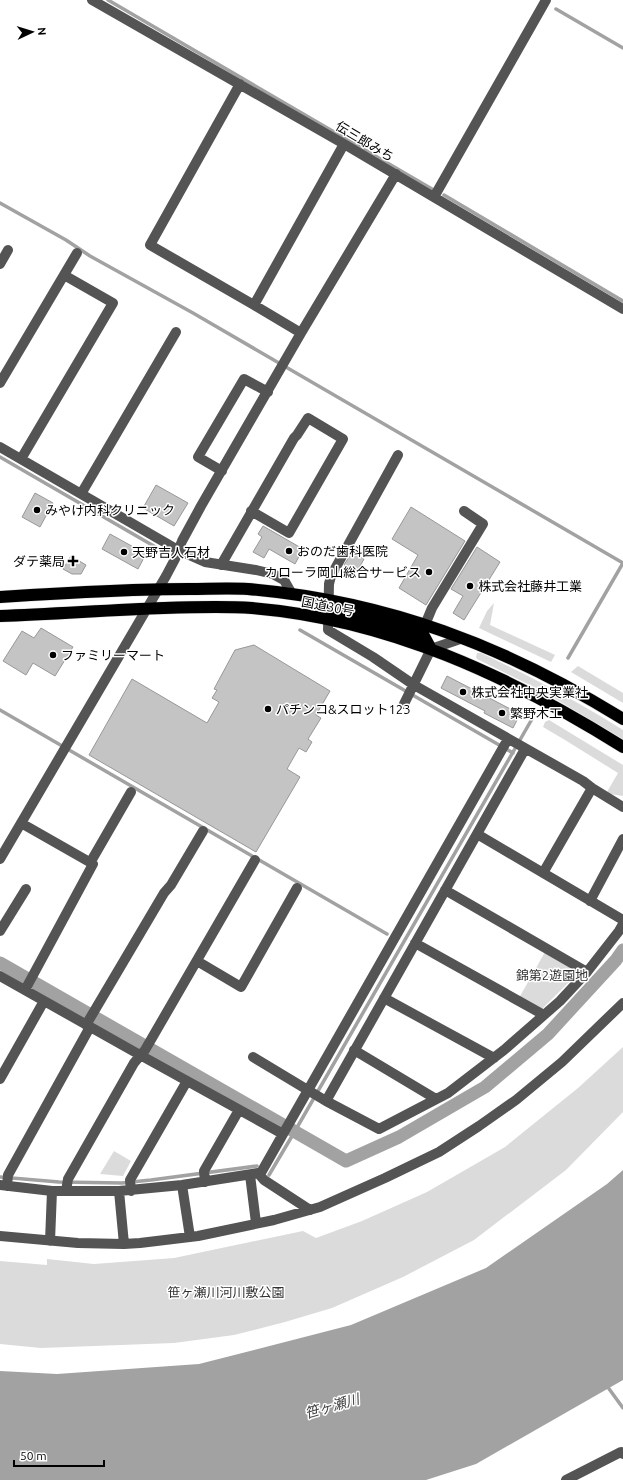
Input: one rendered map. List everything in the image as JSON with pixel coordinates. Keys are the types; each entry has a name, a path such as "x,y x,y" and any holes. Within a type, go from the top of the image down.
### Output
{"highway":[{"name":"国道30号","path":"0,597 118,590 246,589 313,597 329,603 391,614 422,634 432,649 494,675 547,702 623,747"},
{"name":"国道30号","path":"0,616 218,606 279,611 328,620 395,636 422,634 463,638 529,666 623,720"}],"street":[{"name":"伝三郎みち","path":"92,0 396,174 623,309"},
{"path":"434,197 546,0"},
{"path":"240,84 150,245 301,333"},
{"path":"254,305 344,144"},
{"path":"1,854 21,823 175,559 178,550 202,506 301,333 396,174"},
{"path":"0,264 8,250"},
{"path":"0,383 77,253"},
{"path":"21,459 113,303 64,275"},
{"path":"81,494 176,332"},
{"path":"222,472 198,457 244,379 268,392"},
{"path":"221,565 250,511 294,438 308,418 343,439 289,533 250,511"},
{"path":"0,447 178,550 205,562 273,574 284,580 292,594"},
{"path":"398,455 331,576 329,584 328,630 373,657 413,687 512,745 583,781 592,788 622,805"},
{"path":"422,634 432,608 483,524 464,511"},
{"path":"406,701 432,649 463,638"},
{"path":"203,831 90,1021 6,1182 52,1190 67,1185 119,1191 131,1185 182,1185 204,1176 254,1174 262,1171 286,1129 316,1096 354,1050 477,834 512,745"},
{"path":"316,1096 512,745"},
{"path":"543,873 592,788"},
{"path":"90,863 131,792"},
{"path":"21,823 93,864 28,984"},
{"path":"477,834 623,920"},
{"path":"590,901 623,839"},
{"path":"67,1185 134,1063 197,961 255,860"},
{"path":"197,961 240,987 297,888"},
{"path":"0,931 26,889"},
{"path":"445,890 587,972"},
{"path":"253,1057 316,1096 378,1129 448,1093 494,1058 560,1001 587,972 623,924"},
{"path":"415,943 544,1015"},
{"path":"0,976 28,984 44,1001 90,1021 144,1049 187,1081 239,1110 286,1129"},
{"path":"384,998 494,1058"},
{"path":"0,1079 44,1001"},
{"path":"0,1236 50,1241 124,1244 190,1237 320,1207 439,1152 473,1130 516,1100 562,1062 623,1003"},
{"path":"354,1050 436,1099"},
{"path":"131,1185 187,1081"},
{"path":"204,1176 239,1110"},
{"path":"254,1174 310,1210"},
{"path":"254,1174 256,1223"},
{"path":"182,1185 190,1237"},
{"path":"50,1241 52,1190"},
{"path":"119,1191 124,1244"},
{"path":"566,1480 621,1452 623,1454"}],"green space":[{"path":"494,603 490,625 555,655 551,662 479,628 487,611"},
{"path":"477,653 481,653 553,689 588,709 623,730 623,739 544,692 477,659"},
{"path":"578,666 623,693 623,703 571,672"},
{"path":"549,720 623,765 623,796 610,794 607,792 618,773 543,727 545,722"},
{"name":"錦第2遊園地","path":"545,952 576,969 576,975 542,1009 519,998"},
{"name":"笹ヶ瀬川河川敷公園","path":"623,1047 623,1112 566,1170 474,1240 403,1277 332,1308 234,1335 174,1343 41,1348 0,1344 0,1261 47,1265 47,1259 94,1264 174,1258 303,1231 316,1238 362,1221 427,1192 505,1147 578,1088"},
{"path":"114,1151 131,1161 123,1176 100,1174"}],"water":[{"name":"笹ヶ瀬川","path":"623,1170 623,1380 476,1464 426,1480 0,1480 0,1371 57,1374 199,1364 351,1325 486,1268 607,1184"}],"building":[{"path":"156,485 188,503 174,526 143,508"},
{"name":"みやけ内科クリニック","path":"35,493 53,503 40,527 22,517"},
{"name":"カローラ岡山総合サービス","path":"411,507 465,541 426,605 399,588 418,555 392,539"},
{"path":"263,526 303,549 295,564 269,549 264,558 253,552 262,537 258,534"},
{"name":"天野吉人石材","path":"110,534 146,554 138,569 102,549"},
{"name":"株式会社藤井工業","path":"477,547 500,562 464,620 453,613 463,596 451,589"},
{"path":"352,552 364,559 357,572 344,565"},
{"name":"ダテ薬局","path":"71,556 86,565 81,574 72,574 63,569"},
{"path":"41,628 73,647 55,676 33,663 26,675 3,661 22,631 34,638"},
{"path":"254,645 330,691 316,715 321,718 308,739 312,742 306,752 299,748 287,769 300,777 256,852 89,755 132,679 207,723 219,702 212,698 217,690 214,689 235,650"},
{"path":"447,676 520,714 513,728 484,713 485,711 441,688"}],"waterway":[{"path":"108,0 432,189"},
{"path":"556,9 623,48"},
{"path":"444,195 623,301"},
{"path":"0,203 66,240 90,256 193,313 623,563"},
{"path":"0,457 159,549"},
{"path":"568,658 623,563"},
{"path":"300,630 513,753"},
{"path":"0,710 387,934"},
{"path":"269,1175 532,719"},
{"path":"0,963 346,1161 399,1137 485,1087 548,1034 616,960 623,950"},
{"path":"0,1177 59,1182 122,1183 257,1166"},
{"path":"607,1386 623,1408"}],"place":[{"name":"みやけ内科クリニック","path":"37,510"},
{"name":"おのだ歯科医院","path":"289,551"},
{"name":"天野吉人石材","path":"124,552"},
{"name":"ダテ薬局","path":"73,561"},
{"name":"カローラ岡山総合サービス","path":"429,572"},
{"name":"株式会社藤井工業","path":"470,586"},
{"name":"ファミリーマート","path":"53,655"},
{"name":"株式会社中央実業社","path":"463,692"},
{"name":"パチンコ&スロット123","path":"268,709"},
{"name":"繁野木工","path":"502,713"}]}
